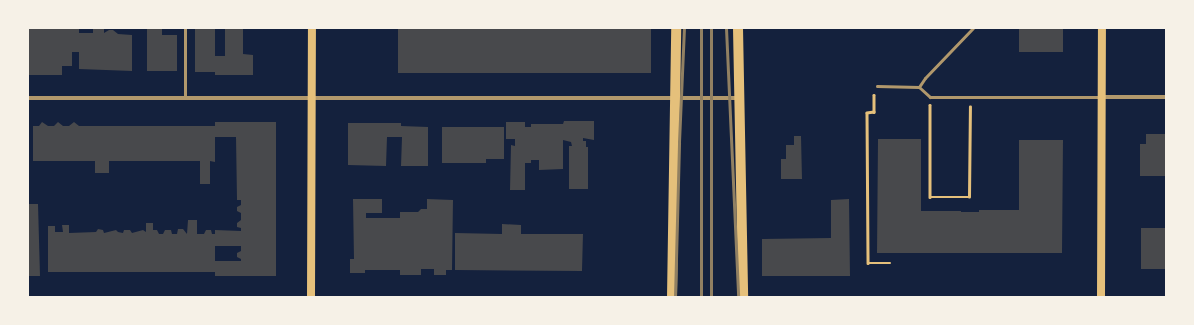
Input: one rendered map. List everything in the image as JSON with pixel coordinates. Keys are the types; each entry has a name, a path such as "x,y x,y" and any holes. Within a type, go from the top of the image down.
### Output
{"main road":[{"path":"311,297 312,28"},
{"path":"672,297 676,28"},
{"path":"738,28 738,98 743,297"},
{"path":"1102,28 1102,297"}],"street":[{"path":"1102,97 1166,97"},
{"path":"28,98 738,98"}],"lane":[{"path":"185,28 185,98"},
{"path":"919,87 925,78 973,28"},
{"path":"877,86 919,87 930,97 1102,97"}],"path":[{"path":"877,86 874,86 874,112 867,113 868,263 890,263"},
{"path":"930,97 930,197 969,197 970,97"}],"building":[{"path":"28,28 73,28 79,29 79,33 93,33 93,28 104,28 104,33 109,30 113,30 118,34 132,35 132,71 79,69 79,52 72,52 72,66 62,66 62,75 28,75"},
{"path":"147,28 162,28 162,35 177,35 177,71 147,71"},
{"path":"195,28 215,28 215,56 225,56 225,28 243,28 243,54 253,55 253,75 215,75 215,72 195,72"},
{"path":"398,28 651,28 651,73 398,73"},
{"path":"1019,28 1063,28 1063,52 1019,52"},
{"path":"564,121 594,121 594,140 583,138 583,141 586,141 586,147 588,147 588,189 569,189 569,146 572,146 571,142 563,140 563,169 539,170 539,160 531,160 531,163 525,163 525,190 510,190 511,145 515,146 515,139 506,139 506,122 525,122 525,127 531,127 531,124 563,124"},
{"path":"42,122 48,126 54,126 58,122 63,126 69,126 74,122 79,126 215,126 215,122 276,122 276,276 215,276 215,261 241,261 241,259 237,257 237,253 241,251 241,246 215,246 215,230 241,231 241,228 237,227 237,223 241,220 241,213 237,211 237,207 241,205 241,200 237,200 236,137 215,137 215,162 210,161 210,184 200,184 200,161 109,161 109,173 95,173 95,161 33,161 33,126 39,126"},
{"path":"348,123 401,123 401,126 428,127 428,166 401,166 402,137 387,137 386,166 348,165"},
{"path":"442,127 504,127 504,159 486,159 486,163 442,163"},
{"path":"1146,134 1166,134 1166,176 1140,176 1140,144 1146,144"},
{"path":"794,136 801,136 802,179 781,179 781,159 786,159 786,145 794,145"},
{"path":"878,139 921,139 921,211 961,212 979,212 979,210 1019,210 1019,140 1063,140 1062,253 877,253"},
{"path":"353,199 382,199 382,213 366,213 366,218 400,218 400,212 418,212 421,209 427,209 427,199 453,200 452,270 446,270 446,275 434,275 434,269 421,269 421,275 400,275 400,270 365,270 365,273 350,273 350,259 354,259"},
{"path":"849,199 850,276 762,276 762,239 831,238 831,200"},
{"path":"28,204 38,204 40,276 28,276"},
{"path":"188,220 197,220 197,234 204,234 206,230 211,230 212,234 215,234 215,272 48,272 48,226 55,226 55,232 63,232 62,225 69,225 69,233 96,232 98,229 103,230 104,233 116,230 123,233 124,230 130,230 132,233 143,230 146,232 146,223 153,223 153,230 157,230 159,234 163,234 165,230 171,230 172,234 177,234 178,229 183,229 187,234"},
{"path":"502,224 521,225 521,234 583,234 582,271 455,270 455,233 502,234"},
{"path":"1141,228 1166,228 1166,269 1141,269"}],"railway":[{"path":"675,297 684,28"},
{"path":"701,28 701,297"},
{"path":"711,28 711,297"},
{"path":"726,28 738,297"}]}
